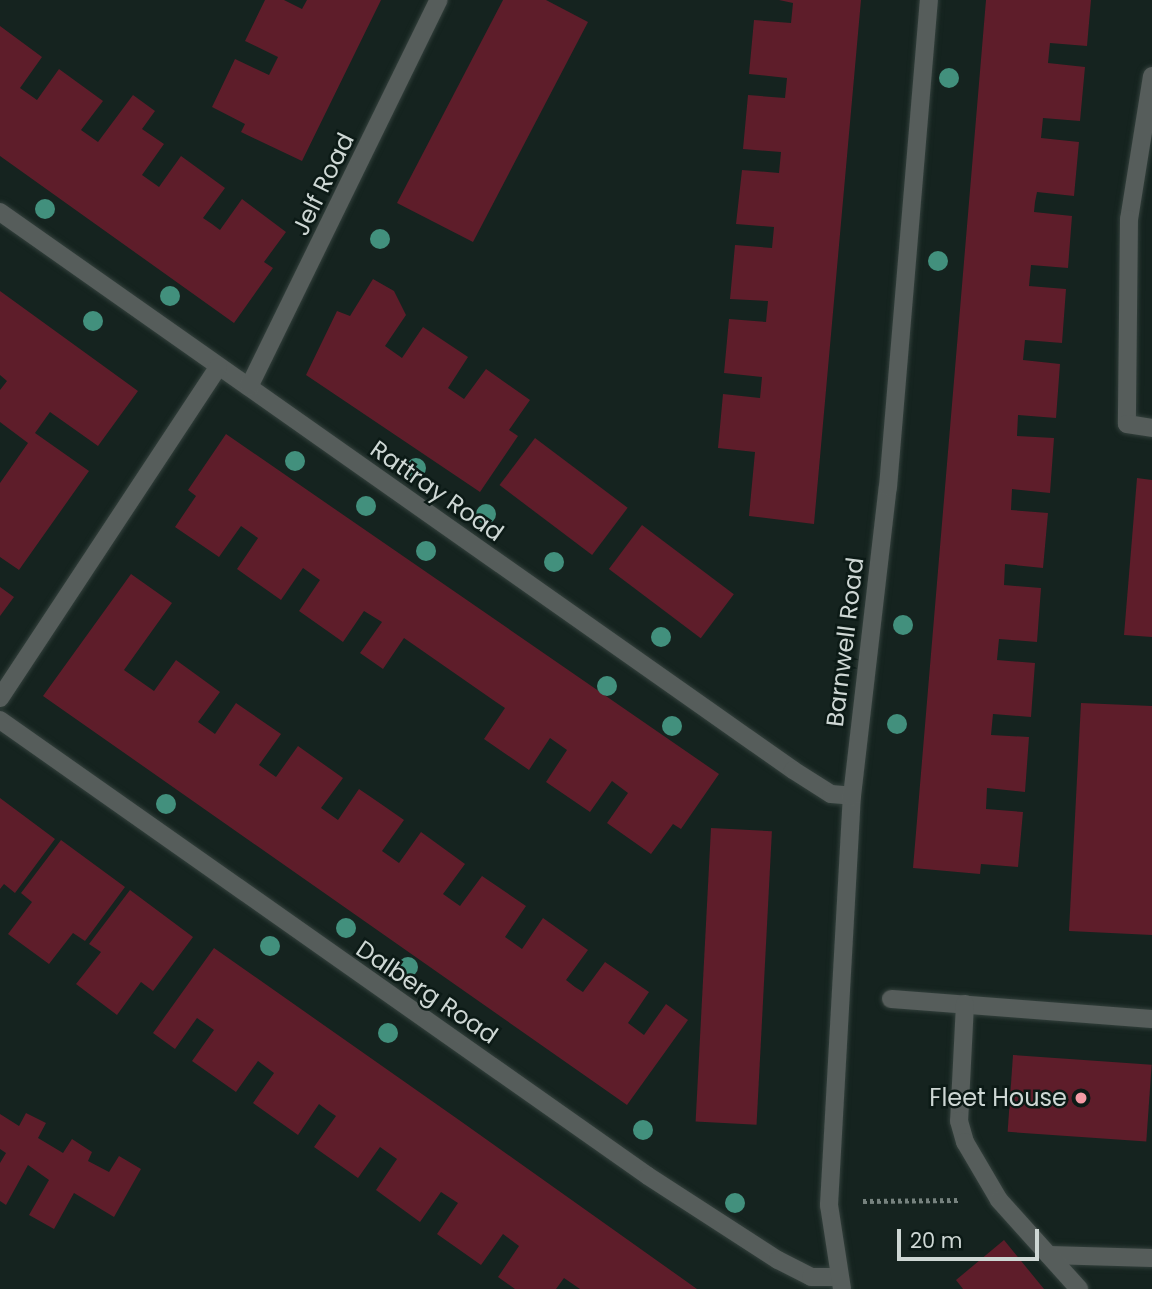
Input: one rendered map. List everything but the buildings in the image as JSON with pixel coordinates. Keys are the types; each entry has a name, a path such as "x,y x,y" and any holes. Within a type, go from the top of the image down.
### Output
{"street":[{"name":"Jelf Road","path":"249,387 439,0"},
{"name":"Barnwell Road","path":"841,1283 829,1205 852,796 888,487 929,0"},
{"path":"1152,75 1129,219 1127,424 1152,428"},
{"name":"Rattray Road","path":"0,212 793,770 831,793 852,796"},
{"path":"0,698 218,367"},
{"name":"Dalberg Road","path":"0,720 648,1176 778,1260 811,1277 841,1283"},
{"path":"891,999 1152,1019"},
{"path":"965,1004 959,1121 965,1142 999,1200 1079,1289"},
{"path":"1049,1255 1152,1258"}],"path":[{"path":"862,1201 999,1200"}],"place":[{"name":"Fleet House","path":"1081,1098"}]}
